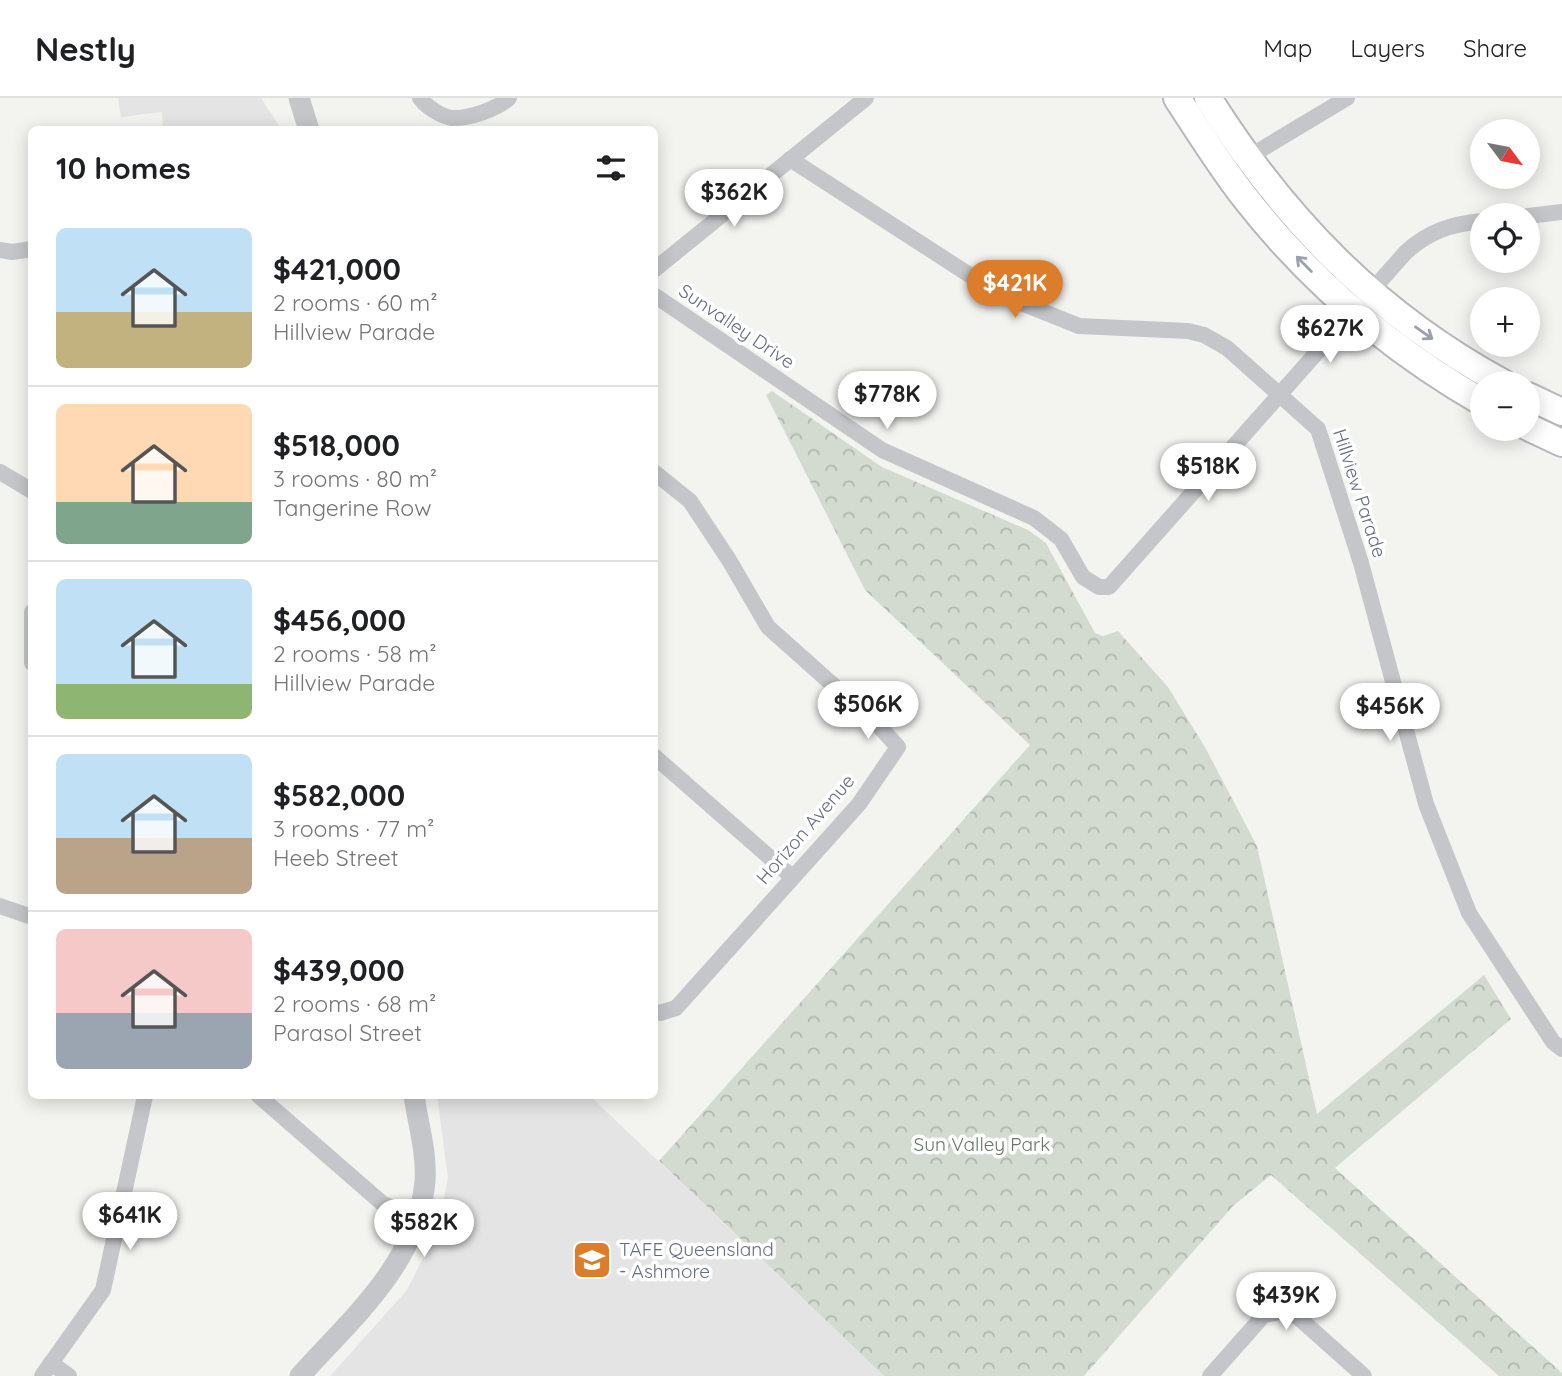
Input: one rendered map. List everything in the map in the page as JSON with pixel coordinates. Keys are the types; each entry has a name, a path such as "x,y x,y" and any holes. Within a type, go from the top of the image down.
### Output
{"main road":[{"path":"1177,98 1223,167 1285,245 1362,301 1399,316 1482,371"},
{"path":"1208,98 1247,158 1362,301 1416,360 1470,394"},
{"path":"1540,402 1562,412"},
{"path":"1540,433 1562,443"}],"street":[{"path":"299,98 308,126"},
{"path":"420,98 427,107 452,118 474,115 509,98"},
{"path":"658,267 866,98"},
{"path":"1247,158 1347,98"},
{"name":"Hillview Parade","path":"790,159 999,294 1079,326 1154,328 1204,335 1227,348 1318,429 1361,562 1426,804 1469,913 1553,1042 1562,1049"},
{"path":"1540,215 1562,212"},
{"path":"1280,395 1406,252 1429,234 1470,222"},
{"path":"0,250 12,252 28,250"},
{"name":"Sunvalley Drive","path":"658,298 882,450 1034,518 1061,539 1083,577 1099,587 1109,586 1280,395"},
{"path":"0,472 28,489"},
{"name":"Horizon Avenue","path":"658,475 690,501 729,560 768,627 878,725 898,747 859,804 676,1008 658,1012"},
{"path":"658,760 792,877"},
{"path":"0,906 28,916"},
{"path":"69,1376 47,1369 103,1290 144,1099"},
{"path":"262,1099 383,1204 418,1218"},
{"path":"300,1376 391,1274 410,1241 418,1218 425,1180 414,1099"},
{"path":"1210,1376 1264,1315 1286,1311 1299,1318 1364,1376"}],"shaded area":[{"path":"118,98 261,98 279,126 163,126 162,112 121,117"},
{"name":"TAFE Queensland - Ashmore","path":"437,1099 593,1099 884,1376 330,1376 407,1290 438,1229 448,1178"}],"green space":[{"name":"Sun Valley Park","path":"772,391 882,467 1028,530 1046,543 1095,633 1103,636 1118,631 1168,687 1206,749 1257,846 1317,1114 1484,975 1511,1019 1335,1168 1562,1373 1562,1376 1499,1376 1271,1175 1233,1206 1084,1376 884,1376 659,1161 1030,745 865,590 766,395"}],"place":[{"name":"TAFE Queensland - Ashmore","path":"592,1260"}]}
